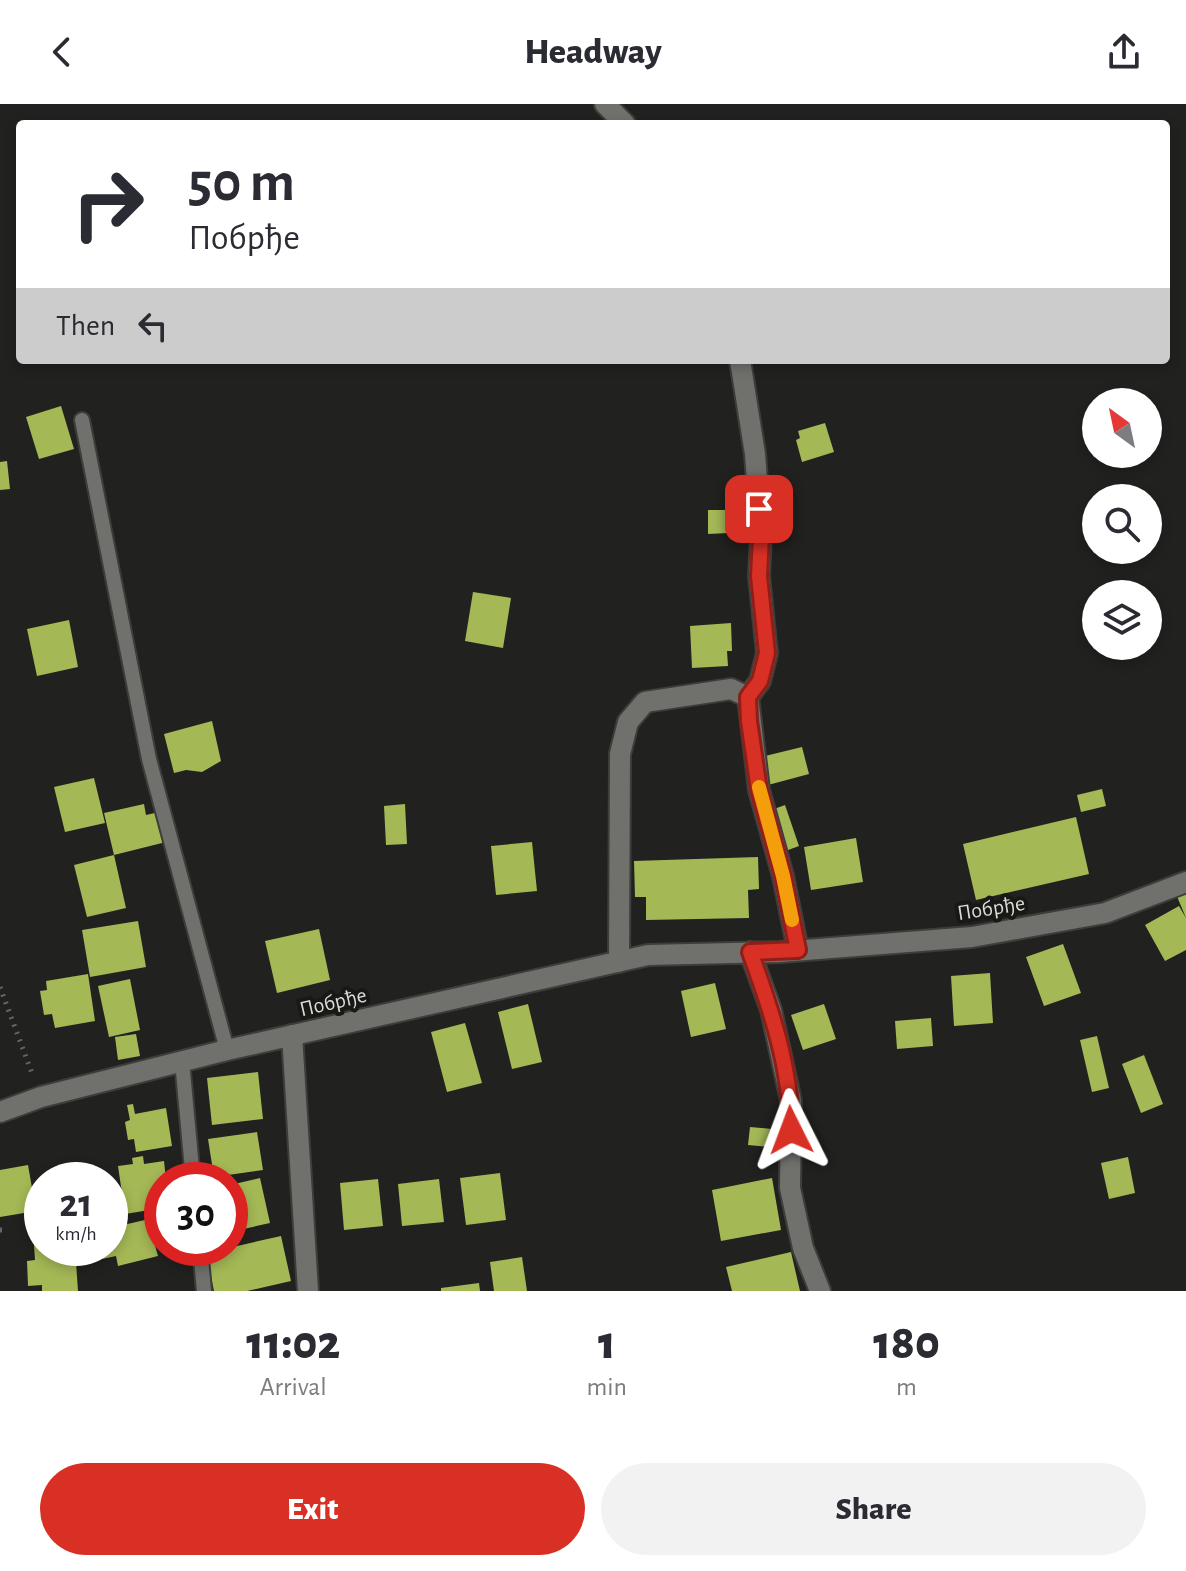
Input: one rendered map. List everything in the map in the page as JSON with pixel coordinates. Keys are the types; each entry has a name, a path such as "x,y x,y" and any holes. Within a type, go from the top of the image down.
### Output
{"street":[{"path":"605,104 621,120"},
{"path":"741,364 755,454 761,536 759,576 767,653 760,681 748,697 759,790 783,876 798,950"},
{"path":"619,962 620,754 628,722 645,702 731,689 748,697"},
{"name":"Побрђе","path":"0,1112 41,1097 227,1050 648,955 798,950 972,937 1105,913 1186,882"},
{"path":"750,952 771,1010 791,1101 790,1188 803,1248 820,1291"},
{"name":"Побрђе","path":"292,1035 308,1291"}],"lane":[{"path":"82,420 149,759 227,1050"},
{"path":"182,1061 191,1162"},
{"path":"202,1266 204,1291"}],"path":[{"path":"0,987 41,1097"}],"building":[{"path":"61,406 74,449 39,459 26,417"},
{"path":"825,423 834,452 802,462 796,440 800,438 798,431"},
{"path":"7,461 10,489 0,490 0,462"},
{"path":"708,510 728,510 729,533 708,534"},
{"path":"473,592 511,598 503,648 465,641"},
{"path":"69,620 78,667 37,676 27,629"},
{"path":"731,623 732,651 727,651 728,666 692,668 690,626"},
{"path":"212,721 221,761 202,772 186,770 174,773 164,734"},
{"path":"802,747 809,774 768,785 761,757"},
{"path":"94,778 105,823 65,832 54,787"},
{"path":"1102,789 1106,806 1081,812 1077,795"},
{"path":"144,804 146,815 159,812 166,842 114,855 104,813"},
{"path":"405,804 407,844 386,845 384,806"},
{"path":"785,805 799,846 780,853 766,812"},
{"path":"1076,817 1089,874 976,900 963,844"},
{"path":"856,838 863,882 811,890 804,847"},
{"path":"532,842 537,891 496,895 491,846"},
{"path":"114,855 126,908 87,917 74,865"},
{"path":"758,857 759,889 748,890 749,918 646,920 646,897 635,897 634,861"},
{"path":"1186,890 1186,918 1176,894"},
{"path":"1179,906 1186,918 1186,950 1165,961 1145,925"},
{"path":"138,921 146,967 90,977 82,930"},
{"path":"319,929 330,980 277,993 265,941"},
{"path":"1063,944 1081,993 1044,1006 1026,957"},
{"path":"990,973 993,1023 954,1026 951,976"},
{"path":"88,974 95,1021 55,1028 52,1014 44,1015 40,991 47,990 46,981"},
{"path":"130,979 140,1030 109,1037 98,986"},
{"path":"715,983 726,1029 691,1037 681,991"},
{"path":"528,1004 542,1062 512,1069 498,1012"},
{"path":"824,1004 836,1039 803,1050 791,1015"},
{"path":"931,1018 933,1046 897,1049 895,1021"},
{"path":"465,1023 482,1083 447,1092 431,1032"},
{"path":"136,1034 140,1056 118,1060 115,1037"},
{"path":"1097,1036 1109,1088 1092,1092 1080,1040"},
{"path":"1144,1055 1163,1104 1141,1113 1122,1064"},
{"path":"258,1072 263,1119 212,1125 207,1078"},
{"path":"133,1104 135,1114 166,1108 172,1146 136,1152 134,1139 128,1140 125,1122 130,1120 127,1105"},
{"path":"750,1127 772,1129 770,1147 748,1145"},
{"path":"257,1132 263,1170 248,1172 248,1162 212,1162 208,1139"},
{"path":"143,1156 144,1211 128,1214 128,1165 133,1164 132,1158"},
{"path":"1128,1157 1135,1193 1109,1199 1101,1163"},
{"path":"24,1166 24,1213 0,1217 0,1170"},
{"path":"500,1173 506,1220 466,1225 460,1178"},
{"path":"260,1178 270,1223 248,1228 248,1181"},
{"path":"772,1178 781,1230 721,1241 712,1190"},
{"path":"378,1179 383,1226 344,1230 340,1183"},
{"path":"439,1179 444,1222 402,1226 398,1184"},
{"path":"144,1220 144,1260 128,1264 128,1224"},
{"path":"281,1236 291,1281 247,1291 214,1291 209,1266 248,1266 248,1243"},
{"path":"791,1252 800,1291 732,1291 726,1267"},
{"path":"522,1257 527,1291 494,1291 490,1262"},
{"path":"27,1266 76,1266 78,1291 42,1291 42,1285 28,1286"},
{"path":"479,1283 480,1291 441,1291 441,1288"}],"slow traffic":[{"path":"759,787 792,920"}],"route":[{"path":"759,509 759,576 767,653 760,681 748,697 749,721 759,790 783,876 798,950 750,952 771,1010 791,1101 791,1130"}]}
